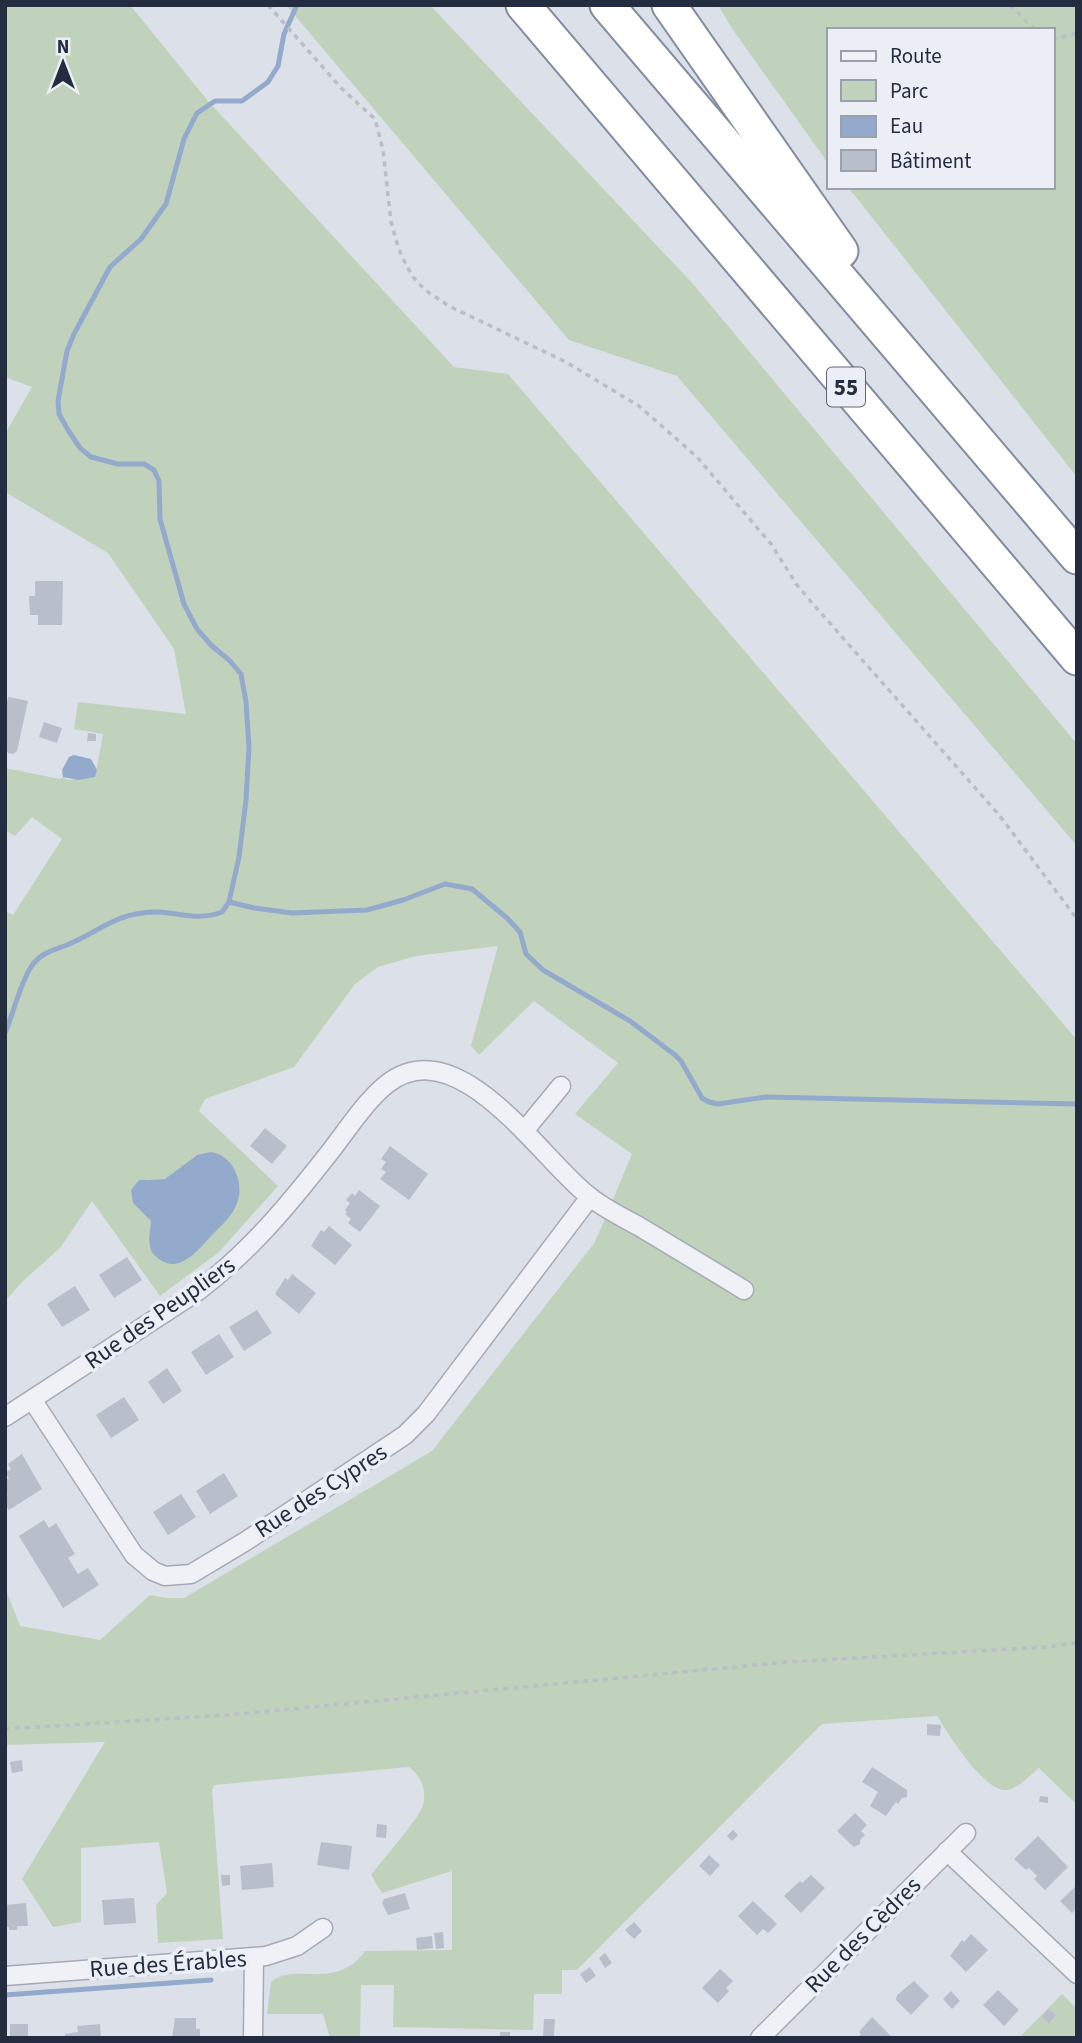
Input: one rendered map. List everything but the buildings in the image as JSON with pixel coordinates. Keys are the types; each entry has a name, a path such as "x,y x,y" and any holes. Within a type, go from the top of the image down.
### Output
{"highway":[{"path":"503,5 616,116"},
{"path":"523,5 616,116"},
{"path":"607,5 1077,557"},
{"path":"669,5 942,397"},
{"name":"55","path":"616,116 1077,658"}],"street":[{"name":"Rue des Peupliers","path":"5,1418 225,1271 272,1225 377,1093 388,1083 415,1072 430,1070 458,1078 472,1086 524,1131"},
{"path":"561,1086 524,1131 590,1197 744,1290"},
{"name":"Rue des Cypres","path":"33,1401 134,1555 153,1571 165,1576 191,1574 246,1541 405,1435 426,1414 590,1197"},
{"name":"Rue des Cèdres","path":"761,2038 966,1833"},
{"path":"947,1851 1077,1974"},
{"name":"Rue des Érables","path":"5,1976 254,1958 282,1953 323,1928"},
{"path":"253,2038 254,1958"}],"path":[{"path":"268,5 342,89 374,119 383,150 391,222 402,257 419,283 449,306 566,362 614,390 639,406 697,457 771,544 797,585 813,604 1000,816 1077,919"},
{"path":"1010,5 1033,28"},
{"path":"1054,39 1077,33"},
{"path":"5,1729 80,1726 282,1710 787,1662 1077,1643"}],"green space":[{"path":"5,5 130,5 208,101 454,367 508,374 1077,1040 1077,1805 1039,1768 1011,1789 998,1788 988,1782 968,1761 937,1716 822,1724 577,1970 562,1970 562,1994 534,1994 533,2030 393,2027 394,1985 361,1985 360,2038 330,2038 323,2014 267,2014 271,1982 281,1976 341,1970 365,1951 452,1950 452,1871 382,1893 371,1875 421,1811 424,1794 422,1784 409,1767 214,1785 212,1790 223,1939 158,1943 156,1905 167,1893 159,1842 81,1848 81,1922 53,1927 22,1879 105,1742 5,1745 5,1587 20,1626 100,1640 150,1595 184,1598 432,1451 595,1242 632,1154 575,1114 618,1063 534,1001 479,1055 471,1046 498,946 416,956 378,967 355,984 294,1067 205,1099 199,1111 278,1186 219,1252 160,1296 92,1201 60,1248 5,1301 5,911 13,915 62,839 32,817 15,836 5,830 5,768 69,780 95,777 103,734 74,729 78,702 186,714 174,649 108,553 5,492 5,434 32,387 5,377","holes":["197,1155 173,1264 161,1258 151,1243 145,1179 165,1179"]},
{"path":"286,5 430,5 693,284 1077,744 1077,846 677,376 569,340"},
{"path":"718,5 1077,5 1077,477 850,189 1054,189 1054,28 827,28 827,162"},
{"path":"1062,1994 1077,2009 1077,2038 1019,2038"}],"water":[{"path":"74,755 91,759 97,770 95,777 78,780 63,777 62,770 69,757"},
{"path":"210,1152 225,1158 235,1171 239,1187 237,1203 227,1220 192,1255 177,1264 168,1264 151,1251 151,1221 133,1203 131,1190 139,1180 165,1179 197,1155"}],"waterway":[{"path":"5,1033 27,974 42,955 130,915 157,912 190,916 214,915 222,912 229,902 239,857 249,747 241,674 197,629 184,604 160,519 159,481 154,470 144,464 118,464 91,457 80,448 68,430 59,414 58,401 67,351 74,334 110,267 141,239 166,204 184,139 197,113 215,101 242,101 268,82 278,66 284,34 297,5"},
{"path":"229,902 292,913 367,910 445,884 472,889 520,932 526,954 543,970 630,1021 675,1055 702,1098 709,1102 718,1104 766,1097 1077,1104"},
{"path":"5,1995 211,1980"}]}
